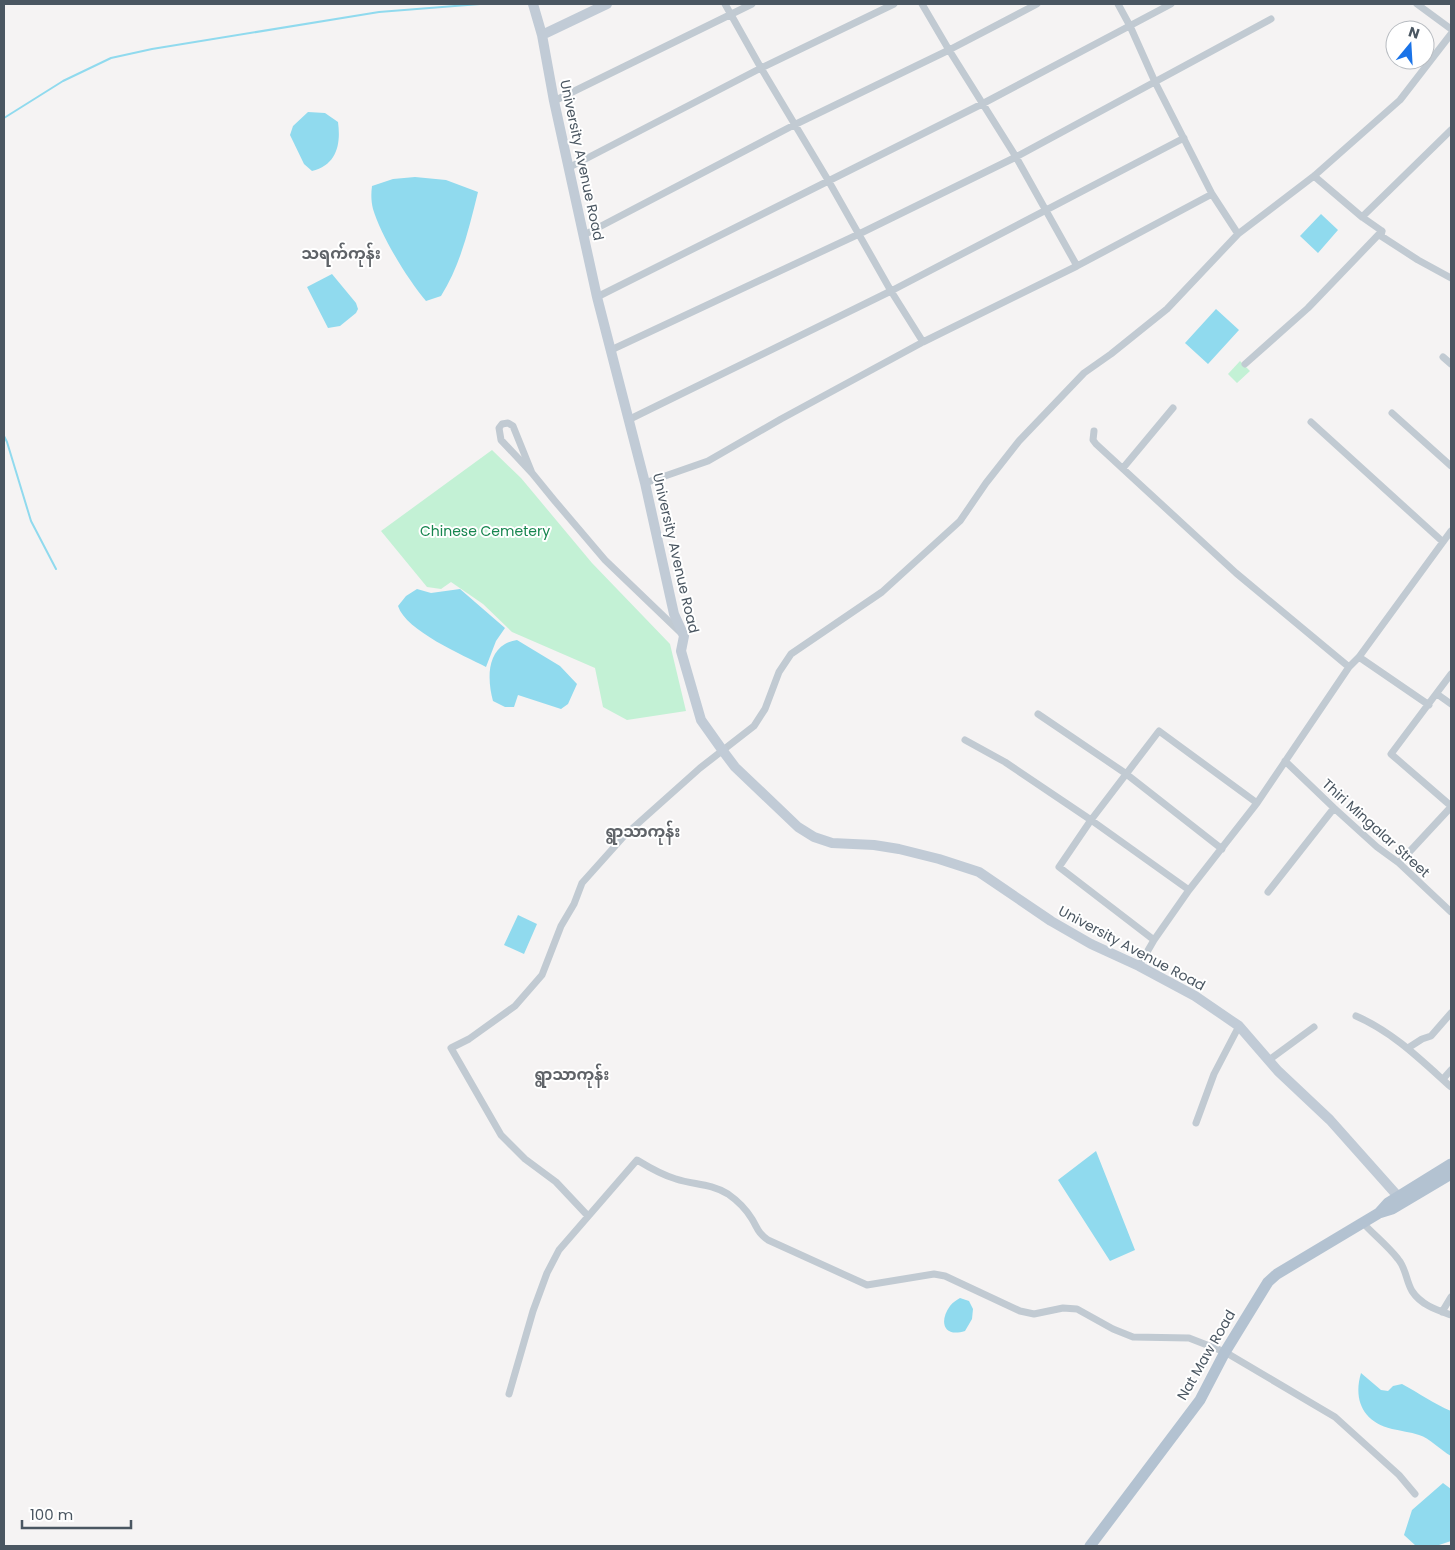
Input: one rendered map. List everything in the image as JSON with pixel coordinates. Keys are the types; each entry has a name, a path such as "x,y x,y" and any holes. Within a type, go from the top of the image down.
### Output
{"main road":[{"name":"University Avenue Road","path":"533,4 542,35 554,101 597,297 645,483 667,588 674,614 684,636 681,651 701,720 722,751 798,827 814,837 832,843 899,848 979,872 1051,921 1091,944 1139,966 1195,996 1239,1026 1268,1060 1330,1120 1401,1200"},
{"path":"542,35 607,4"},
{"name":"Nat Maw Road","path":"1090,1546 1200,1400 1225,1352 1268,1282 1277,1274 1378,1213 1392,1209 1401,1200 1451,1164"},
{"name":"Nat Maw Road","path":"1401,1200 1451,1174"}],"street":[{"path":"725,4 891,291 923,342"},
{"path":"554,101 752,4"},
{"path":"570,167 761,68 894,4"},
{"path":"922,4 948,50 1016,157 1077,266"},
{"path":"584,234 794,125 948,50 1037,4"},
{"path":"1118,4 1212,194 1238,234"},
{"path":"597,297 982,104 1171,4"},
{"path":"1417,4 1451,29"},
{"path":"611,350 859,234 1016,157 1271,19"},
{"path":"588,1216 556,1182 525,1159 502,1136 451,1048 469,1039 515,1006 542,975 561,926 574,904 582,883 625,835 700,768 754,726 765,709 779,672 791,654 882,592 960,521 986,482 1019,441 1084,373 1167,309 1238,234 1314,176 1400,100 1451,34"},
{"path":"1362,217 1451,130"},
{"path":"628,420 891,291 1046,208 1184,138"},
{"path":"1314,176 1362,217 1382,231"},
{"path":"645,483 708,461 923,342 1077,266 1212,194"},
{"path":"1382,231 1381,236 1418,260 1451,278"},
{"path":"1245,364 1308,308 1382,231"},
{"path":"1443,357 1451,364"},
{"path":"1123,468 1174,408"},
{"path":"1392,413 1451,466"},
{"path":"1311,422 1443,542"},
{"path":"532,473 513,426 508,423 502,424 499,428 501,440 532,473 605,560 684,636"},
{"path":"1094,431 1093,440 1096,444 1236,574 1349,667"},
{"path":"1139,966 1154,940 1189,890 1257,803 1349,667 1359,657 1451,531"},
{"path":"1359,657 1429,705"},
{"path":"1399,863 1451,807 1391,754 1451,674"},
{"path":"1437,694 1451,704"},
{"path":"1038,714 1125,773 1222,849"},
{"path":"1154,940 1059,867 1125,773 1159,731 1257,803"},
{"path":"965,740 1005,762 1189,890"},
{"name":"Thiri Mingalar Street","path":"1285,761 1334,808 1377,847 1399,863 1451,912"},
{"path":"1268,892 1334,808"},
{"path":"1408,1048 1431,1036 1451,1012"},
{"path":"1356,1016 1374,1023 1408,1048 1451,1087"},
{"path":"1196,1123 1214,1074 1239,1026"},
{"path":"1268,1060 1314,1027"},
{"path":"1442,1079 1451,1070"},
{"path":"508,1394 533,1311 547,1273 559,1250 637,1160 662,1174 678,1180 707,1184 728,1194 742,1206 753,1220 760,1234 786,1249 867,1285 934,1274 945,1276 1020,1311 1034,1314 1063,1308 1077,1308 1113,1330 1133,1337 1189,1338 1225,1352 1334,1417 1399,1475 1415,1494"},
{"path":"1363,1223 1398,1259 1412,1291 1422,1302 1442,1312 1451,1314"},
{"path":"1442,1312 1451,1297"}],"green space":[{"path":"1240,361 1250,371 1237,383 1228,374"},
{"name":"Chinese Cemetery","path":"492,450 521,478 592,563 670,644 686,711 627,720 603,707 595,668 512,632 483,604 451,582 441,589 427,587 381,531"}],"water":[{"path":"308,112 325,113 338,122 339,130 338,146 332,159 327,164 312,171 304,164 290,135 293,126"},
{"path":"415,177 446,180 478,192 464,246 448,284 441,296 426,301 403,270 389,244 377,220 372,200 372,186 393,179"},
{"path":"1321,214 1338,230 1318,253 1300,236"},
{"path":"332,274 356,303 358,309 356,313 340,326 328,328 307,287"},
{"path":"1216,309 1239,330 1208,364 1185,343"},
{"path":"417,589 431,593 460,589 505,628 496,641 486,667 423,633 403,615 398,606 406,596"},
{"path":"517,640 560,666 577,684 568,704 561,709 518,695 514,707 505,707 493,701 490,686 490,670 494,655 506,643"},
{"path":"518,915 537,924 524,954 504,945"},
{"path":"1096,1151 1135,1250 1110,1261 1058,1180"},
{"path":"960,1298 969,1301 973,1309 972,1319 965,1331 958,1333 948,1330 944,1322 950,1306"},
{"path":"1361,1373 1381,1390 1388,1391 1393,1386 1402,1384 1451,1411 1451,1456 1423,1437 1382,1426 1367,1415 1358,1392"},
{"path":"1443,1483 1451,1489 1451,1541 1436,1546 1416,1546 1404,1535 1412,1510"}],"waterway":[{"path":"4,118 63,81 111,58 152,49 379,12 480,4"},
{"path":"4,436 31,521 56,569"}],"district":[{"name":"သရက်ကုန်း","path":"341,253"},
{"name":"ရွာသာကုန်း","path":"643,831"},
{"name":"ရွာသာကုန်း","path":"572,1074"}]}
